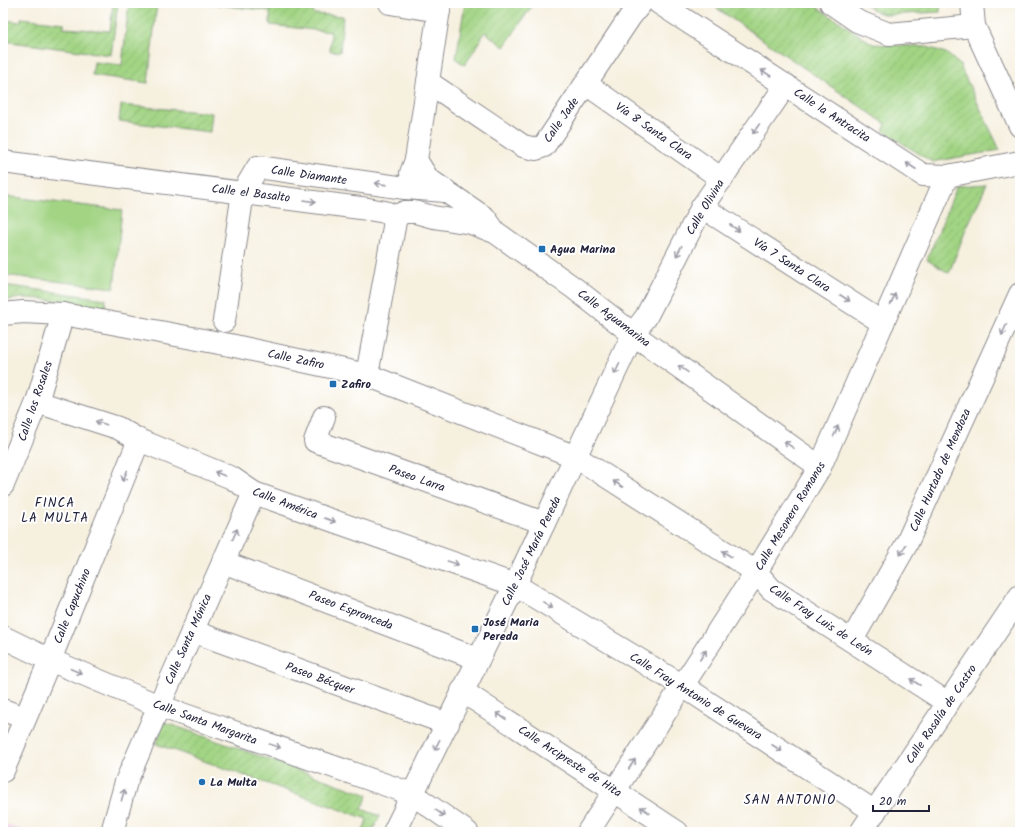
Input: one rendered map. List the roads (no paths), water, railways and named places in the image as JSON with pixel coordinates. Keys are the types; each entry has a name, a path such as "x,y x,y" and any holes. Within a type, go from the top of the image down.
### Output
{"street":[{"path":"368,375 415,215 405,197 405,188 416,160 440,7 390,3"},
{"name":"Calle Jade","path":"428,82 523,146 536,149 544,146 630,17 641,3"},
{"name":"Calle la Antracita","path":"659,3 923,175 947,176 1020,162"},
{"path":"831,3 857,22 889,34 974,26"},
{"path":"972,3 974,26 1020,126"},
{"name":"Vía 8 Santa Clara","path":"586,84 722,179"},
{"name":"Calle Olivina","path":"633,334 646,317 702,207 786,85"},
{"name":"Calle Aguamarina","path":"416,160 428,179 485,218 495,232 574,288 633,334 820,467"},
{"name":"Calle el Basalto","path":"3,162 368,208 385,212 471,223 495,232"},
{"name":"Calle Diamante","path":"224,321 244,192 258,168 405,188 447,191"},
{"name":"Calle Mesonero Romanos","path":"588,832 756,572 820,467 947,176"},
{"path":"415,215 443,210 447,191"},
{"name":"Vía 7 Santa Clara","path":"702,207 883,322"},
{"name":"Calle Hurtado de Mendoza","path":"852,640 906,545 1020,294"},
{"name":"Calle Zafiro","path":"3,314 23,312 62,314 230,345 368,375 576,457"},
{"name":"Calle los Rosales","path":"3,485 37,402 62,314"},
{"name":"Calle José María Pereda","path":"394,832 515,585 633,334"},
{"name":"Calle América","path":"37,402 118,428 139,440 232,478 254,494 515,585"},
{"name":"Paseo Larra","path":"324,416 315,441 544,523"},
{"name":"Calle Capuchino","path":"3,771 50,660 139,440"},
{"name":"Calle Fray Luis de León","path":"576,457 756,572 771,589 948,703"},
{"name":"Calle Santa Mónica","path":"112,832 126,782 158,706 254,494"},
{"name":"Paseo Espronceda","path":"223,562 478,658"},
{"name":"Calle Fray Antonio de Guevara","path":"515,585 683,686 875,812"},
{"name":"Calle Rosalía de Castro","path":"861,832 1020,596"},
{"name":"Paseo Bécquer","path":"192,631 448,724"},
{"name":"Calle Santa Margarita","path":"3,637 50,660 158,706 412,794 467,832"},
{"name":"Calle Arcipreste de Hita","path":"462,691 677,832"},
{"path":"3,710 25,718"}],"place":[{"name":"Agua Marina","path":"542,249"},
{"name":"Zafiro","path":"333,384"},
{"name":"José Maria Pereda","path":"475,629"},
{"name":"La Multa","path":"202,782"}],"district":[{"name":"FINCA LA MULTA","path":"55,510"},
{"name":"SAN ANTONIO","path":"790,799"}]}
